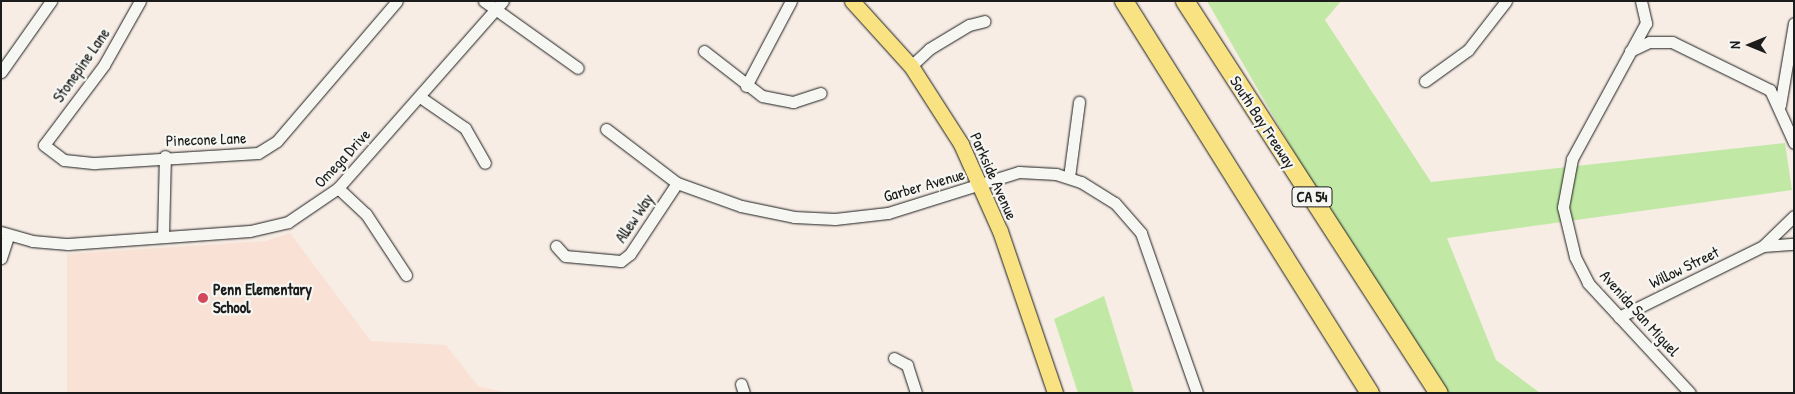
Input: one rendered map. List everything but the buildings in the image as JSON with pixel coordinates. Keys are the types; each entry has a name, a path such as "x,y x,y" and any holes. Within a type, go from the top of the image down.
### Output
{"highway":[{"path":"1124,1 1370,393"},
{"name":"South Bay Freeway","path":"1185,1 1439,393"}],"main road":[{"name":"Parkside Avenue","path":"852,1 911,66 956,135 981,186 1055,393"}],"street":[{"path":"1,72 51,1"},
{"name":"Stonepine Lane","path":"44,145 104,65 140,1"},
{"name":"Pinecone Lane","path":"44,145 64,160 95,163 164,156 258,153 277,141 397,1"},
{"path":"484,1 578,68"},
{"name":"Omega Drive","path":"5,234 68,244 250,231 288,222 338,188 503,1"},
{"path":"746,86 791,1"},
{"path":"1425,81 1468,50 1506,1"},
{"name":"Avenida San Miguel","path":"1641,1 1646,22 1625,55 1572,159 1563,192 1575,257 1588,283 1690,393"},
{"path":"911,66 928,49 969,24 985,21"},
{"path":"1780,105 1794,23"},
{"path":"1625,55 1649,42 1672,42 1770,90 1780,105 1794,144"},
{"path":"704,51 746,86 762,96 793,102 821,93"},
{"path":"420,97 465,128 485,163"},
{"path":"1069,177 1079,102"},
{"name":"Garber Avenue","path":"606,129 677,183 763,212 835,219 888,213 981,186 1019,172 1069,177 1104,195 1141,233 1198,393"},
{"path":"163,236 164,156"},
{"name":"Allew Way","path":"556,246 565,256 621,261 630,254 677,183"},
{"path":"338,188 366,214 406,275"},
{"name":"Willow Street","path":"1619,317 1763,246 1794,216"},
{"path":"1,258 5,234"},
{"name":"Willow Street","path":"1763,246 1794,244"},
{"path":"894,358 907,365 916,393"}],"shaded area":[{"name":"Penn Elementary School","path":"290,233 371,341 446,345 478,386 509,393 67,393 67,254 265,241"}],"green space":[{"path":"1207,1 1341,1 1325,20 1431,182 1785,143 1792,190 1447,238 1496,360 1540,393 1448,393 1329,213"},
{"path":"1104,296 1134,393 1078,393 1054,319"}],"place":[{"name":"Penn Elementary School","path":"203,298"}]}
